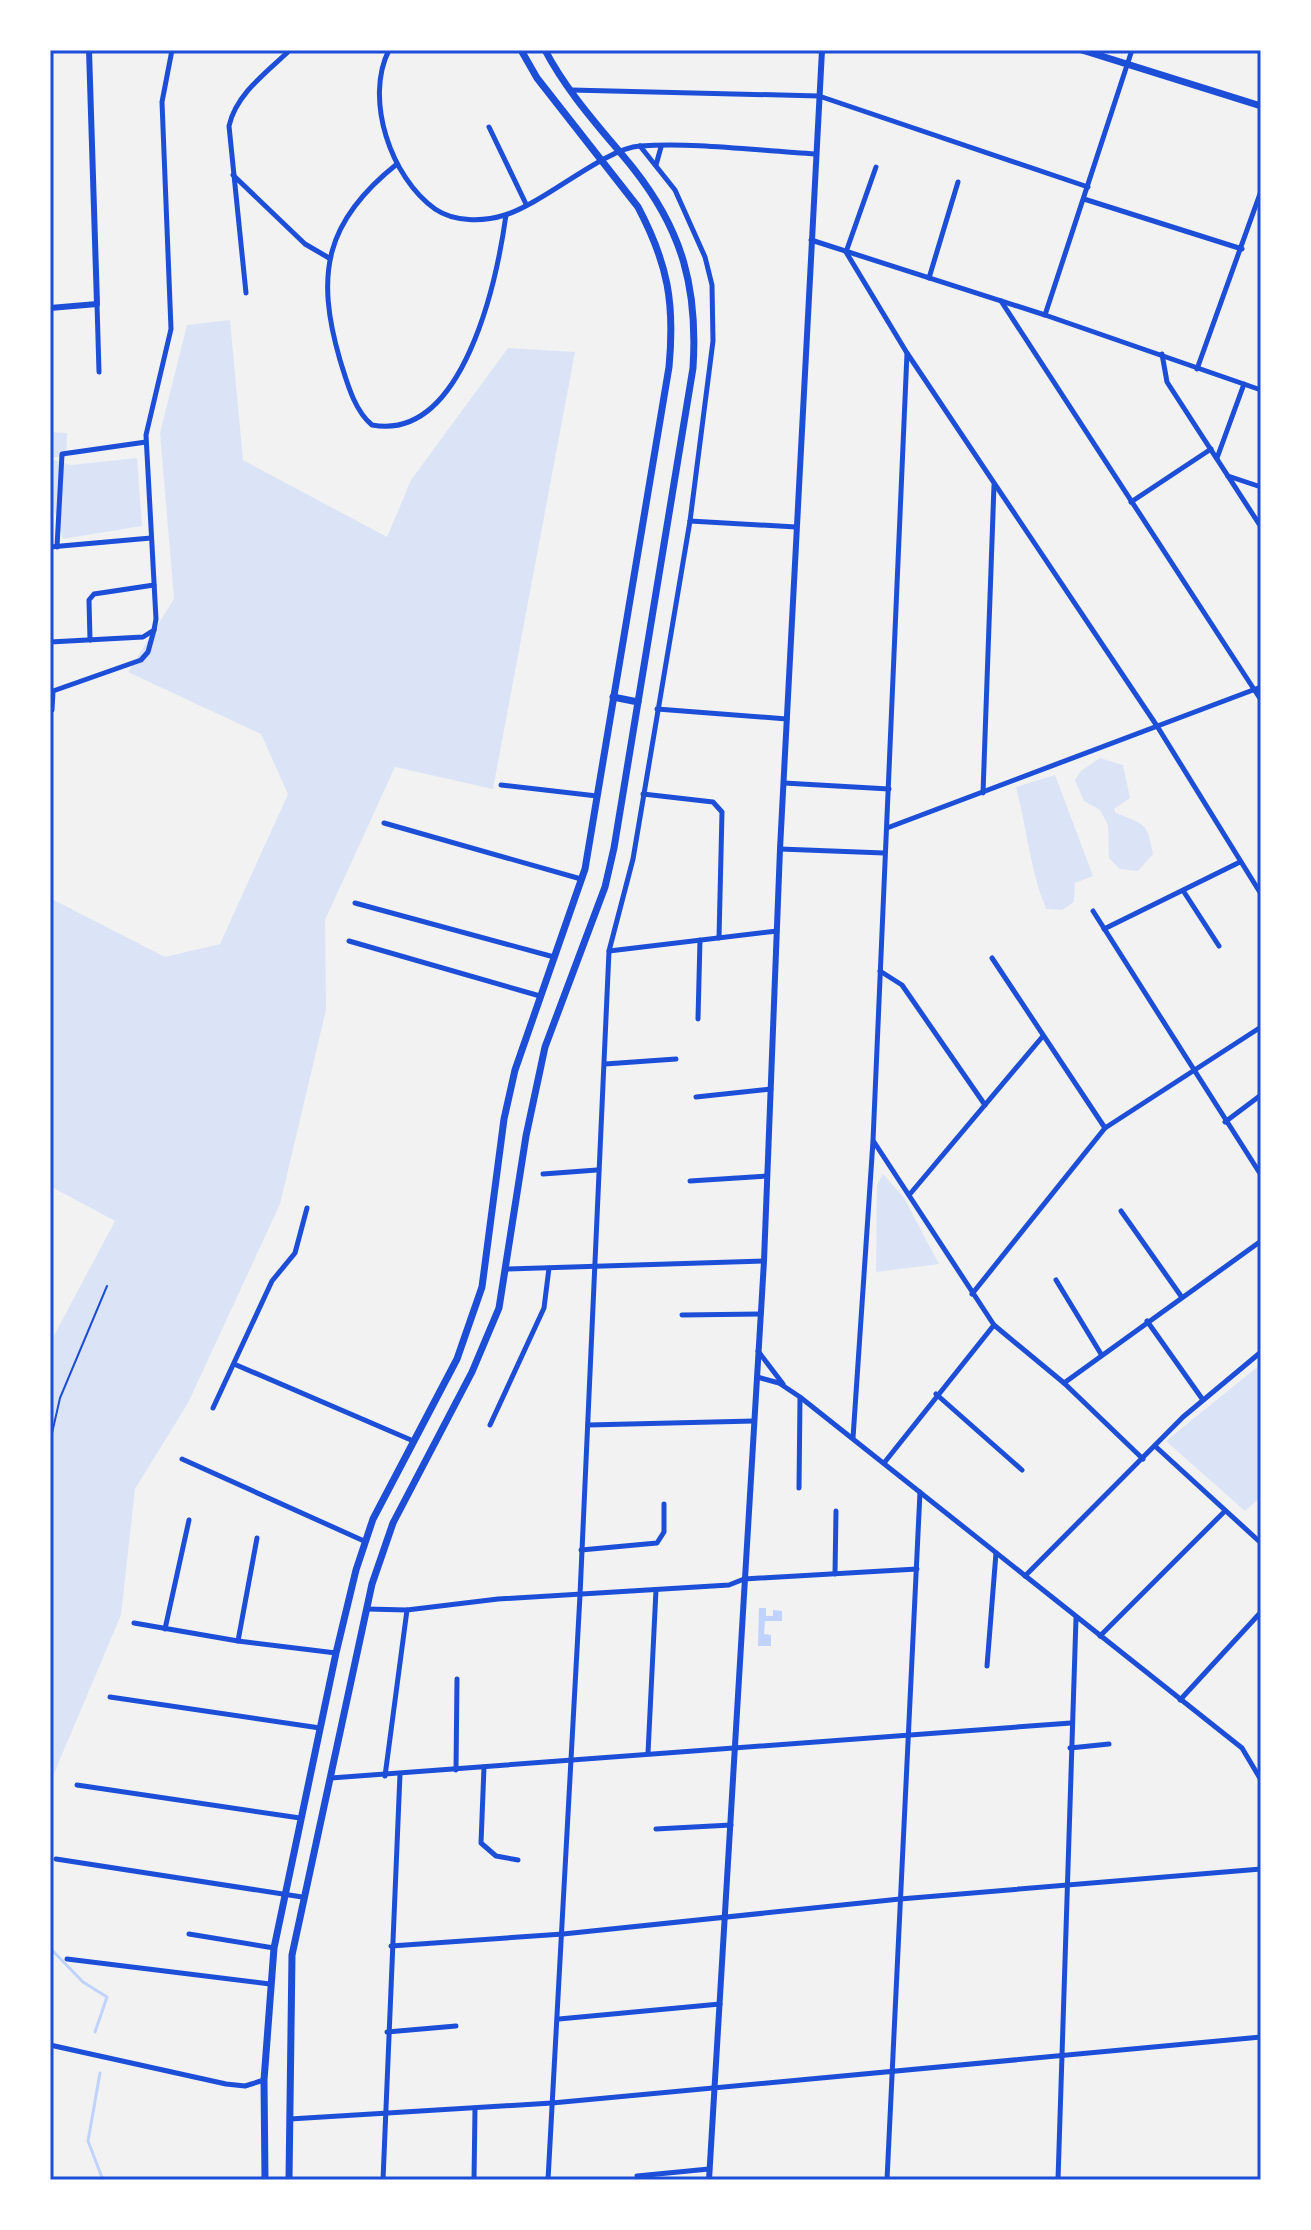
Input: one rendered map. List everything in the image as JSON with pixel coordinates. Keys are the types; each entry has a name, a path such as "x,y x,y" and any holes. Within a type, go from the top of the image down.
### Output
{"main road":[{"path":"265,2180 264,2080 274,1948 336,1653 364,1541 411,1440 457,1359 477,1308 486,1270 508,1095 582,879 651,482 673,320 662,256 638,207 537,78 521,50"},
{"path":"289,2180 290,1975 302,1897 367,1609 393,1523 488,1338 508,1269 538,1075 558,1004 608,875 693,368 696,329 691,283 681,247 645,185 570,90 545,50"},
{"path":"1082,50 1261,106"},
{"path":"612,699 638,703"}],"street":[{"path":"89,50 99,372"},
{"path":"52,710 53,691 141,660 148,652 154,630 146,442 150,410 164,369 171,329 162,102 172,50"},
{"path":"246,293 228,143 232,112 290,50"},
{"path":"389,50 379,89 385,125 397,164 434,208 450,217 483,219 506,215 618,151 640,146 816,154"},
{"path":"709,2180 764,1261 780,849 822,50"},
{"path":"1045,315 1132,50"},
{"path":"570,90 819,96 1088,187"},
{"path":"489,127 526,204"},
{"path":"548,2180 559,2019 609,951 633,859 690,521 713,341 712,285 689,217 675,190 640,146"},
{"path":"656,166 661,147"},
{"path":"397,164 348,212 329,258 327,306 331,331 354,398 372,425 400,426 436,402 451,385 471,350 495,282 506,215"},
{"path":"846,252 876,167"},
{"path":"233,175 305,244 329,258"},
{"path":"929,278 958,182"},
{"path":"1197,369 1261,191"},
{"path":"1084,199 1242,249"},
{"path":"811,240 1045,315 1261,390"},
{"path":"846,252 907,353 1157,726 1261,894"},
{"path":"1001,301 1131,502 1258,688 1261,700"},
{"path":"50,308 97,304"},
{"path":"853,1438 873,1141 907,353"},
{"path":"1162,354 1167,382 1261,527"},
{"path":"1217,458 1244,384"},
{"path":"146,442 62,454 53,547 151,538"},
{"path":"1131,502 1211,449"},
{"path":"1228,476 1261,487"},
{"path":"983,793 994,484"},
{"path":"690,521 796,527"},
{"path":"90,640 89,600 94,594 154,585"},
{"path":"50,642 143,637 154,630"},
{"path":"887,828 1258,688"},
{"path":"657,709 787,719"},
{"path":"784,783 889,789"},
{"path":"501,785 597,796"},
{"path":"643,794 713,802 723,816 719,938"},
{"path":"384,823 582,879"},
{"path":"780,849 884,853"},
{"path":"1104,929 1240,862"},
{"path":"1184,892 1219,946"},
{"path":"355,903 554,957"},
{"path":"1093,911 1261,1175"},
{"path":"609,951 777,931"},
{"path":"698,1019 700,940"},
{"path":"349,941 540,996"},
{"path":"992,958 1105,1128"},
{"path":"880,971 902,985 985,1105"},
{"path":"972,1294 1105,1128 1261,1027"},
{"path":"910,1194 1043,1036"},
{"path":"605,1064 676,1059"},
{"path":"696,1097 771,1089"},
{"path":"1225,1122 1261,1095"},
{"path":"873,1141 994,1325 1064,1383 1143,1459"},
{"path":"543,1174 597,1170"},
{"path":"690,1181 767,1176"},
{"path":"213,1408 272,1281 295,1253 307,1208"},
{"path":"1121,1211 1181,1296"},
{"path":"1064,1383 1261,1241"},
{"path":"508,1269 764,1261"},
{"path":"490,1425 544,1308 549,1268"},
{"path":"1056,1280 1101,1354"},
{"path":"682,1315 761,1314"},
{"path":"1147,1321 1203,1400"},
{"path":"884,1463 994,1325"},
{"path":"758,1351 786,1388"},
{"path":"1025,1576 1203,1400 1261,1352"},
{"path":"234,1364 411,1440"},
{"path":"757,1377 800,1397 1242,1748 1261,1780"},
{"path":"936,1394 1022,1470"},
{"path":"799,1488 800,1397"},
{"path":"588,1425 754,1421"},
{"path":"1155,1446 1261,1543"},
{"path":"182,1459 364,1541"},
{"path":"887,2180 920,1492"},
{"path":"581,1550 657,1543 664,1532 664,1504"},
{"path":"835,1574 836,1511"},
{"path":"1100,1636 1225,1511"},
{"path":"165,1629 189,1520"},
{"path":"238,1641 257,1538"},
{"path":"987,1666 996,1552"},
{"path":"367,1609 407,1610 729,1585 744,1579 917,1569"},
{"path":"648,1753 656,1590"},
{"path":"385,1776 407,1610"},
{"path":"1180,1700 1261,1612"},
{"path":"1058,2180 1076,1617"},
{"path":"134,1623 238,1641 336,1653"},
{"path":"456,1770 457,1679"},
{"path":"110,1697 320,1728"},
{"path":"330,1778 1071,1723"},
{"path":"1070,1748 1109,1744"},
{"path":"484,1767 481,1843 496,1856 518,1860"},
{"path":"383,2180 400,1774"},
{"path":"77,1785 300,1818"},
{"path":"656,1829 731,1825"},
{"path":"56,1859 302,1897"},
{"path":"391,1946 563,1934 900,1899 1066,1888 1261,1869"},
{"path":"189,1934 274,1948"},
{"path":"67,1959 270,1984"},
{"path":"559,2019 720,2004"},
{"path":"387,2032 456,2026"},
{"path":"289,2119 552,2103 1261,2037"},
{"path":"50,2045 226,2084 245,2086 264,2080"},
{"path":"474,2180 475,2109"},
{"path":"637,2176 709,2169"}],"lane":[{"path":"50,1442 60,1398 107,1286"}],"shaded area":[{"path":"230,320 243,460 387,537 411,480 508,348 575,352 493,789 395,767 325,920 326,1010 280,1204 188,1403 135,1489 121,1615 50,1783 50,1343 115,1221 50,1186 50,898 165,957 220,944 288,794 261,734 128,672 174,599 160,433 187,325"},
{"path":"50,432 67,433 66,457 50,457"},
{"path":"137,458 142,526 63,539 50,496 50,459 71,465"},
{"path":"1100,758 1123,765 1130,798 1114,809 1116,813 1139,823 1149,835 1153,854 1138,871 1120,869 1109,858 1108,825 1100,810 1084,801 1075,780 1081,771"},
{"path":"1055,775 1093,876 1075,883 1074,902 1062,910 1046,909 1032,864 1016,787"},
{"path":"883,1174 904,1198 939,1264 876,1272 877,1185"},
{"path":"1261,1364 1261,1497 1245,1511 1166,1441"}],"water":[{"path":"759,1608 766,1608 766,1616 773,1616 773,1610 782,1611 782,1621 765,1621 764,1634 771,1635 771,1646 758,1646"}],"waterway":[{"path":"50,1948 83,1982 107,1997 95,2032"},
{"path":"100,2073 88,2141 103,2180"}]}
